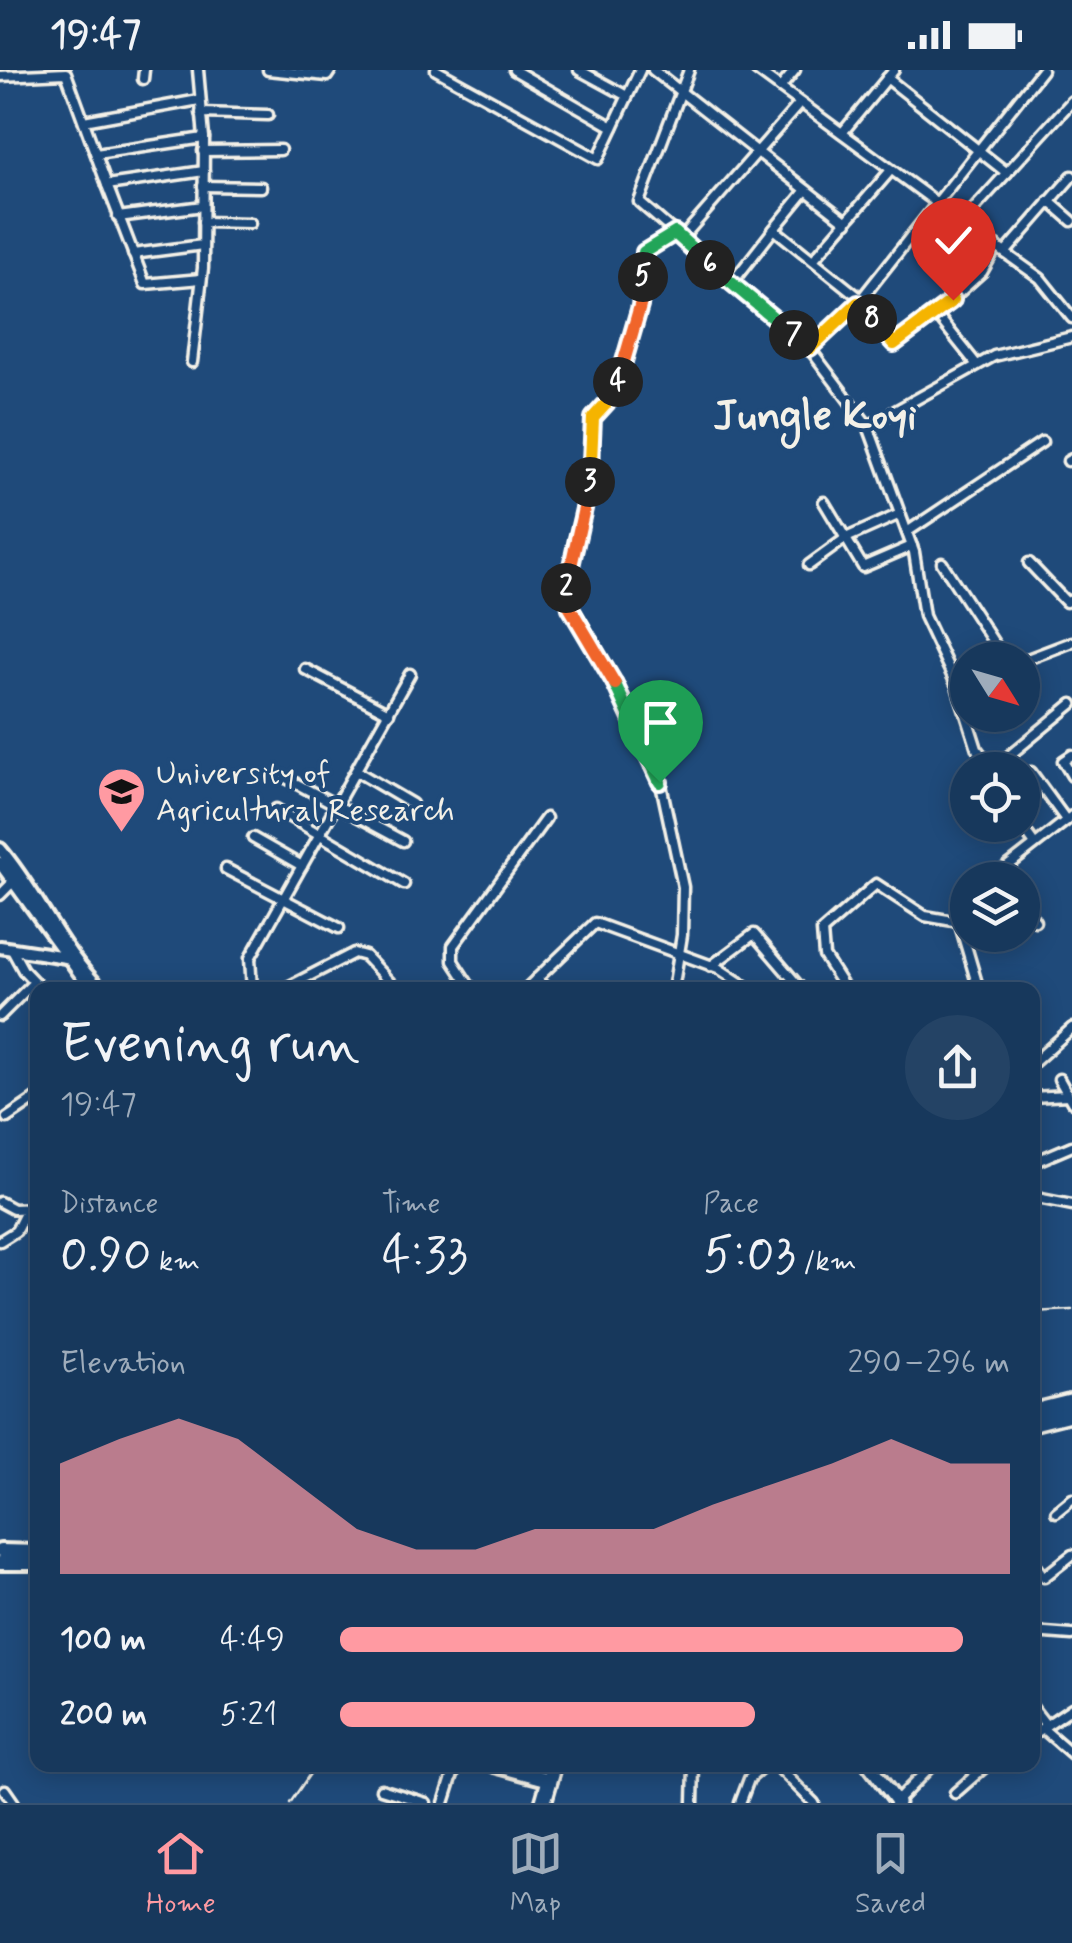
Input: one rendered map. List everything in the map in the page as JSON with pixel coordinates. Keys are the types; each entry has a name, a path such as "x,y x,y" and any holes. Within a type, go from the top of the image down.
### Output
{"highway":[{"path":"1040,1411 1071,1409"},
{"path":"1040,1420 1071,1409"},
{"path":"542,1803 549,1772"}],"main road":[{"path":"0,1551 30,1552"},
{"path":"0,1562 30,1564"},
{"path":"874,1772 896,1802"}],"street":[{"path":"192,362 203,245 204,138 198,70"},
{"path":"268,70 328,76 331,70"},
{"path":"436,70 598,159 640,70"},
{"path":"514,70 613,127"},
{"path":"579,70 627,96"},
{"path":"653,70 847,222"},
{"path":"688,70 638,202 810,348 868,426 912,546 924,616 950,671"},
{"path":"756,70 1040,278 1072,318"},
{"path":"780,88 795,70"},
{"path":"842,133 894,70"},
{"path":"810,348 860,301 1042,70"},
{"path":"0,76 66,73 145,284 202,279"},
{"path":"887,78 1007,173"},
{"path":"84,121 199,100"},
{"path":"962,222 1072,101"},
{"path":"675,982 683,887 661,786 649,766 624,699 576,619 566,593 594,470 593,418 615,394 642,302 644,252 678,236 800,102"},
{"path":"201,113 268,115"},
{"path":"96,154 204,138"},
{"path":"204,151 280,150"},
{"path":"814,260 891,170"},
{"path":"107,185 204,171"},
{"path":"774,230 860,301 894,344 938,314 1072,176"},
{"path":"204,186 261,187"},
{"path":"731,284 806,190"},
{"path":"1049,201 1072,221"},
{"path":"118,217 203,206"},
{"path":"203,222 250,223"},
{"path":"133,254 203,245"},
{"path":"926,264 952,299"},
{"path":"938,314 977,365"},
{"path":"868,426 977,365 1015,349 1072,337"},
{"path":"907,532 1042,442"},
{"path":"824,502 863,567 912,546"},
{"path":"809,566 846,538 900,514"},
{"path":"942,563 993,642"},
{"path":"1028,563 1066,602 1072,600"},
{"path":"1040,654 1072,642"},
{"path":"305,668 389,713"},
{"path":"251,982 248,962 410,674"},
{"path":"1014,752 1072,704"},
{"path":"1072,755 1063,762 1072,776"},
{"path":"356,770 412,804"},
{"path":"286,778 402,842"},
{"path":"1016,862 1069,818 1040,784"},
{"path":"276,808 404,884"},
{"path":"467,982 453,960 453,946 546,818"},
{"path":"254,838 302,866"},
{"path":"0,849 28,881 94,982"},
{"path":"0,863 86,982"},
{"path":"226,869 338,928"},
{"path":"0,895 15,880"},
{"path":"840,982 824,956 822,930 876,884 925,916 950,920"},
{"path":"532,982 595,923 680,953 738,982"},
{"path":"711,966 754,934 795,982"},
{"path":"6,949 66,957"},
{"path":"6,949 34,982"},
{"path":"297,982 354,952 365,956 389,982"},
{"path":"968,952 977,982"},
{"path":"536,978 540,982"},
{"path":"0,1016 30,986"},
{"path":"1040,1057 1072,1028"},
{"path":"1059,1079 1070,1099"},
{"path":"1040,1097 1070,1099"},
{"path":"7,1118 30,1102"},
{"path":"1040,1160 1072,1146"},
{"path":"1040,1199 1072,1205"},
{"path":"0,1202 9,1208 30,1209"},
{"path":"0,1240 16,1231 27,1209"},
{"path":"1056,1512 1072,1499"},
{"path":"1040,1571 1044,1577 1072,1556"},
{"path":"1040,1633 1072,1635"},
{"path":"1040,1729 1072,1708"},
{"path":"1040,1720 1072,1754"},
{"path":"444,1803 454,1772"},
{"path":"693,1803 694,1772"},
{"path":"740,1803 748,1778 755,1772"},
{"path":"783,1772 814,1803"},
{"path":"896,1802 925,1772"},
{"path":"955,1793 979,1772"},
{"path":"381,1788 426,1803"},
{"path":"6,1790 14,1803"}],"railway":[{"path":"1040,1312 1072,1310"},
{"path":"290,1803 311,1772"}],"place":[{"name":"University of Agricultural Research","path":"121,834"}],"district":[{"name":"Jungle Koyi","path":"815,417"}],"route":[{"path":"660,782 649,766 624,699 576,619 566,593 575,538 594,470 593,418 615,394 642,302 644,252 675,233 810,348 858,303 894,344 953,300"}]}
